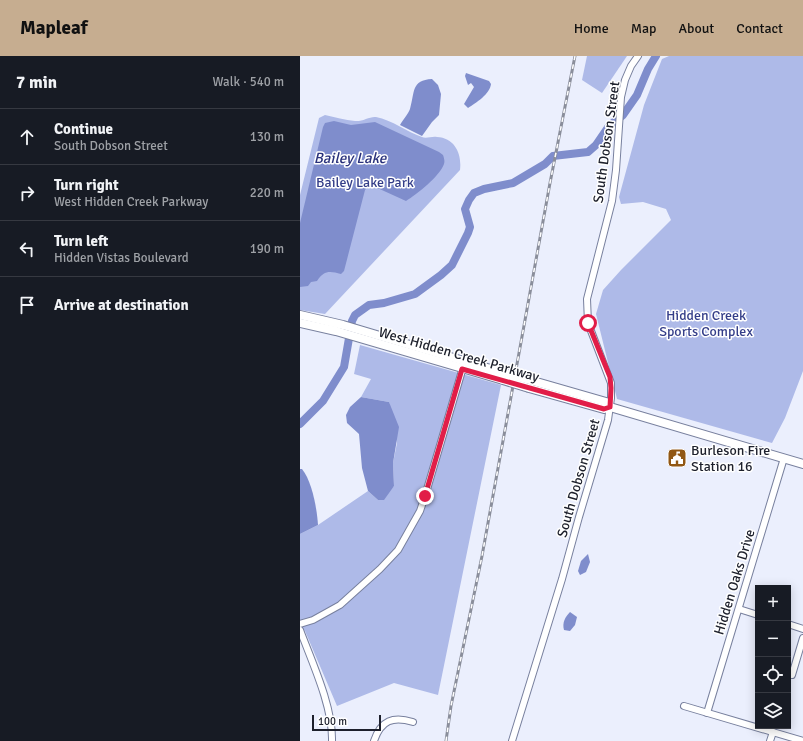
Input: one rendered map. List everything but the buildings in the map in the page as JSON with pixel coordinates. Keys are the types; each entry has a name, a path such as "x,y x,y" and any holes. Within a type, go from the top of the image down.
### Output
{"main road":[{"name":"West Hidden Creek Parkway","path":"300,315 327,321 384,341 464,365 531,384 606,402 610,407 803,464"},
{"name":"West Hidden Creek Parkway","path":"300,323 384,341"}],"street":[{"name":"South Dobson Street","path":"512,741 605,434 610,407 611,383 588,323 587,299 612,201 616,170 620,106 625,80 631,66 638,56"},
{"path":"300,624 313,620 340,605 380,569 398,550 420,511 464,365"},
{"name":"Hidden Oaks Drive","path":"707,713 784,458"},
{"path":"739,609 755,614"},
{"path":"791,625 803,628"},
{"path":"300,630 322,688 330,719 332,741"},
{"path":"792,675 803,638"},
{"path":"684,706 803,741"},
{"path":"374,741 377,732 388,722 402,718 413,722"},
{"path":"770,741 773,732"}],"green space":[{"path":"587,56 627,56 602,93 582,80"},
{"name":"Hidden Creek Sports Complex","path":"669,56 803,56 803,371 785,418 772,443 617,399 596,314 603,290 671,220 666,209 643,202 621,204 619,197 644,105 662,59"},
{"name":"Bailey Lake","path":"325,115 355,121 376,117 424,138 435,137 448,140 456,148 460,158 460,170 325,314 300,310 300,195 319,118"},
{"path":"360,345 501,385 438,695 394,683 337,706 305,631 300,626 300,534 318,525 368,491 378,500 394,486 393,463 397,443 389,402 361,397 371,379 354,374"}],"water":[{"path":"466,73 489,81 491,84 485,95 468,108 464,104 474,87 471,83 468,85 465,76"},
{"path":"432,79 438,85 441,94 439,115 422,136 400,125 410,109 417,84 425,80"},
{"name":"Bailey Lake","path":"334,121 351,125 375,122 439,152 443,155 444,163 442,169 433,179 406,201 373,186 368,186 365,190 344,271 341,274 334,272 325,273 317,281 311,282 308,286 300,287 300,223 323,127 325,123"},
{"path":"361,397 389,402 399,427 393,463 394,486 384,500 378,500 368,491 362,468 359,434 347,423 346,415 350,407"},
{"path":"300,469 302,469 306,474 309,481 315,503 318,525 300,534"},
{"path":"588,554 590,562 586,572 580,575 578,571 581,561"},
{"path":"570,612 577,617 575,625 570,631 564,630 563,625 565,618"}],"waterway":[{"path":"300,424 323,401 344,367 352,321 355,315 369,305 384,303 415,294 452,265 470,227 465,209 474,193 484,189 513,183 545,164 553,156 588,152 596,145 609,126 623,115 637,95 648,69 656,56"}],"railway":[{"path":"446,741 451,706 482,556 550,183 575,56"}],"place":[{"name":"Burleson Fire Station 16","path":"677,458"}],"route":[{"path":"425,496 462,369 604,409 610,407 610,377 588,323"}],"park label":[{"name":"Bailey Lake Park","path":"365,182"}]}
